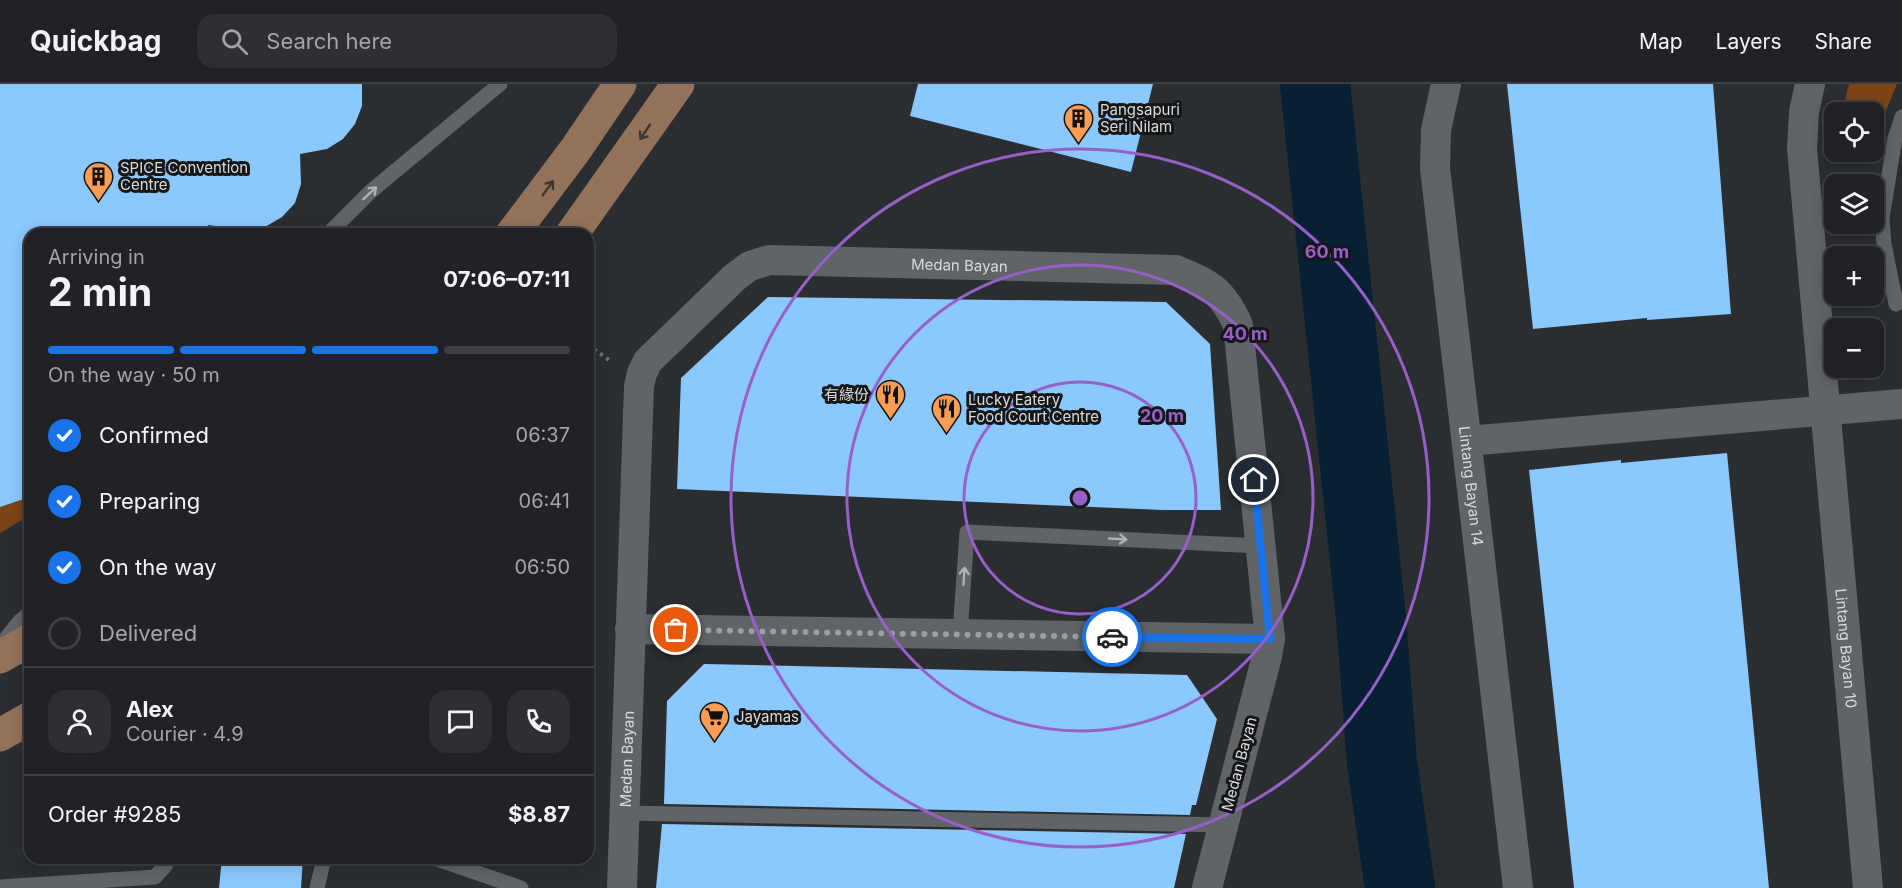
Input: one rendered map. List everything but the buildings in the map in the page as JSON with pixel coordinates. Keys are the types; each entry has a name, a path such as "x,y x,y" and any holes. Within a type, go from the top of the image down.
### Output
{"main road":[{"path":"517,228 576,150 620,84"},
{"path":"576,228 678,84"},
{"path":"0,657 24,643"},
{"path":"0,735 24,721"}],"street":[{"name":"Lintang Bayan 14","path":"1446,84 1436,130 1435,168 1518,888"},
{"name":"Lintang Bayan 10","path":"1810,84 1804,112 1802,148 1868,888"},
{"name":"Medan Bayan","path":"622,888 639,386 642,373 648,361 735,277 750,266 769,260 1176,270 1206,282 1228,304 1238,325 1270,639 1207,888"},
{"path":"1467,441 1902,404"},
{"path":"630,629 1270,639"}],"lane":[{"path":"334,228 370,192 500,84"},
{"path":"1896,304 1884,244 1882,218 1895,138 1902,117"},
{"path":"960,634 967,532 1260,546"},
{"path":"0,646 24,618"},
{"path":"624,813 1223,825"},
{"path":"0,886 155,877 166,864"},
{"path":"317,888 323,864"},
{"path":"451,864 521,888"}],"shaded area":[{"path":"1849,84 1897,84 1884,115 1884,102 1844,102"},
{"path":"24,499 24,519 0,533 0,507"}],"waterway":[{"path":"1315,84 1371,618 1382,762 1400,888"}],"way so far":[{"path":"676,630 1112,637"}],"place":[{"name":"Pangsapuri Seri Nilam","path":"1079,144"},
{"name":"SPICE Convention Centre","path":"99,202"},
{"name":"有緣份","path":"890,420"},
{"name":"Lucky Eatery Food Court Centre","path":"947,434"},
{"name":"Jayamas","path":"715,742"}],"route":[{"path":"1112,637 1270,639 1254,480"}]}
